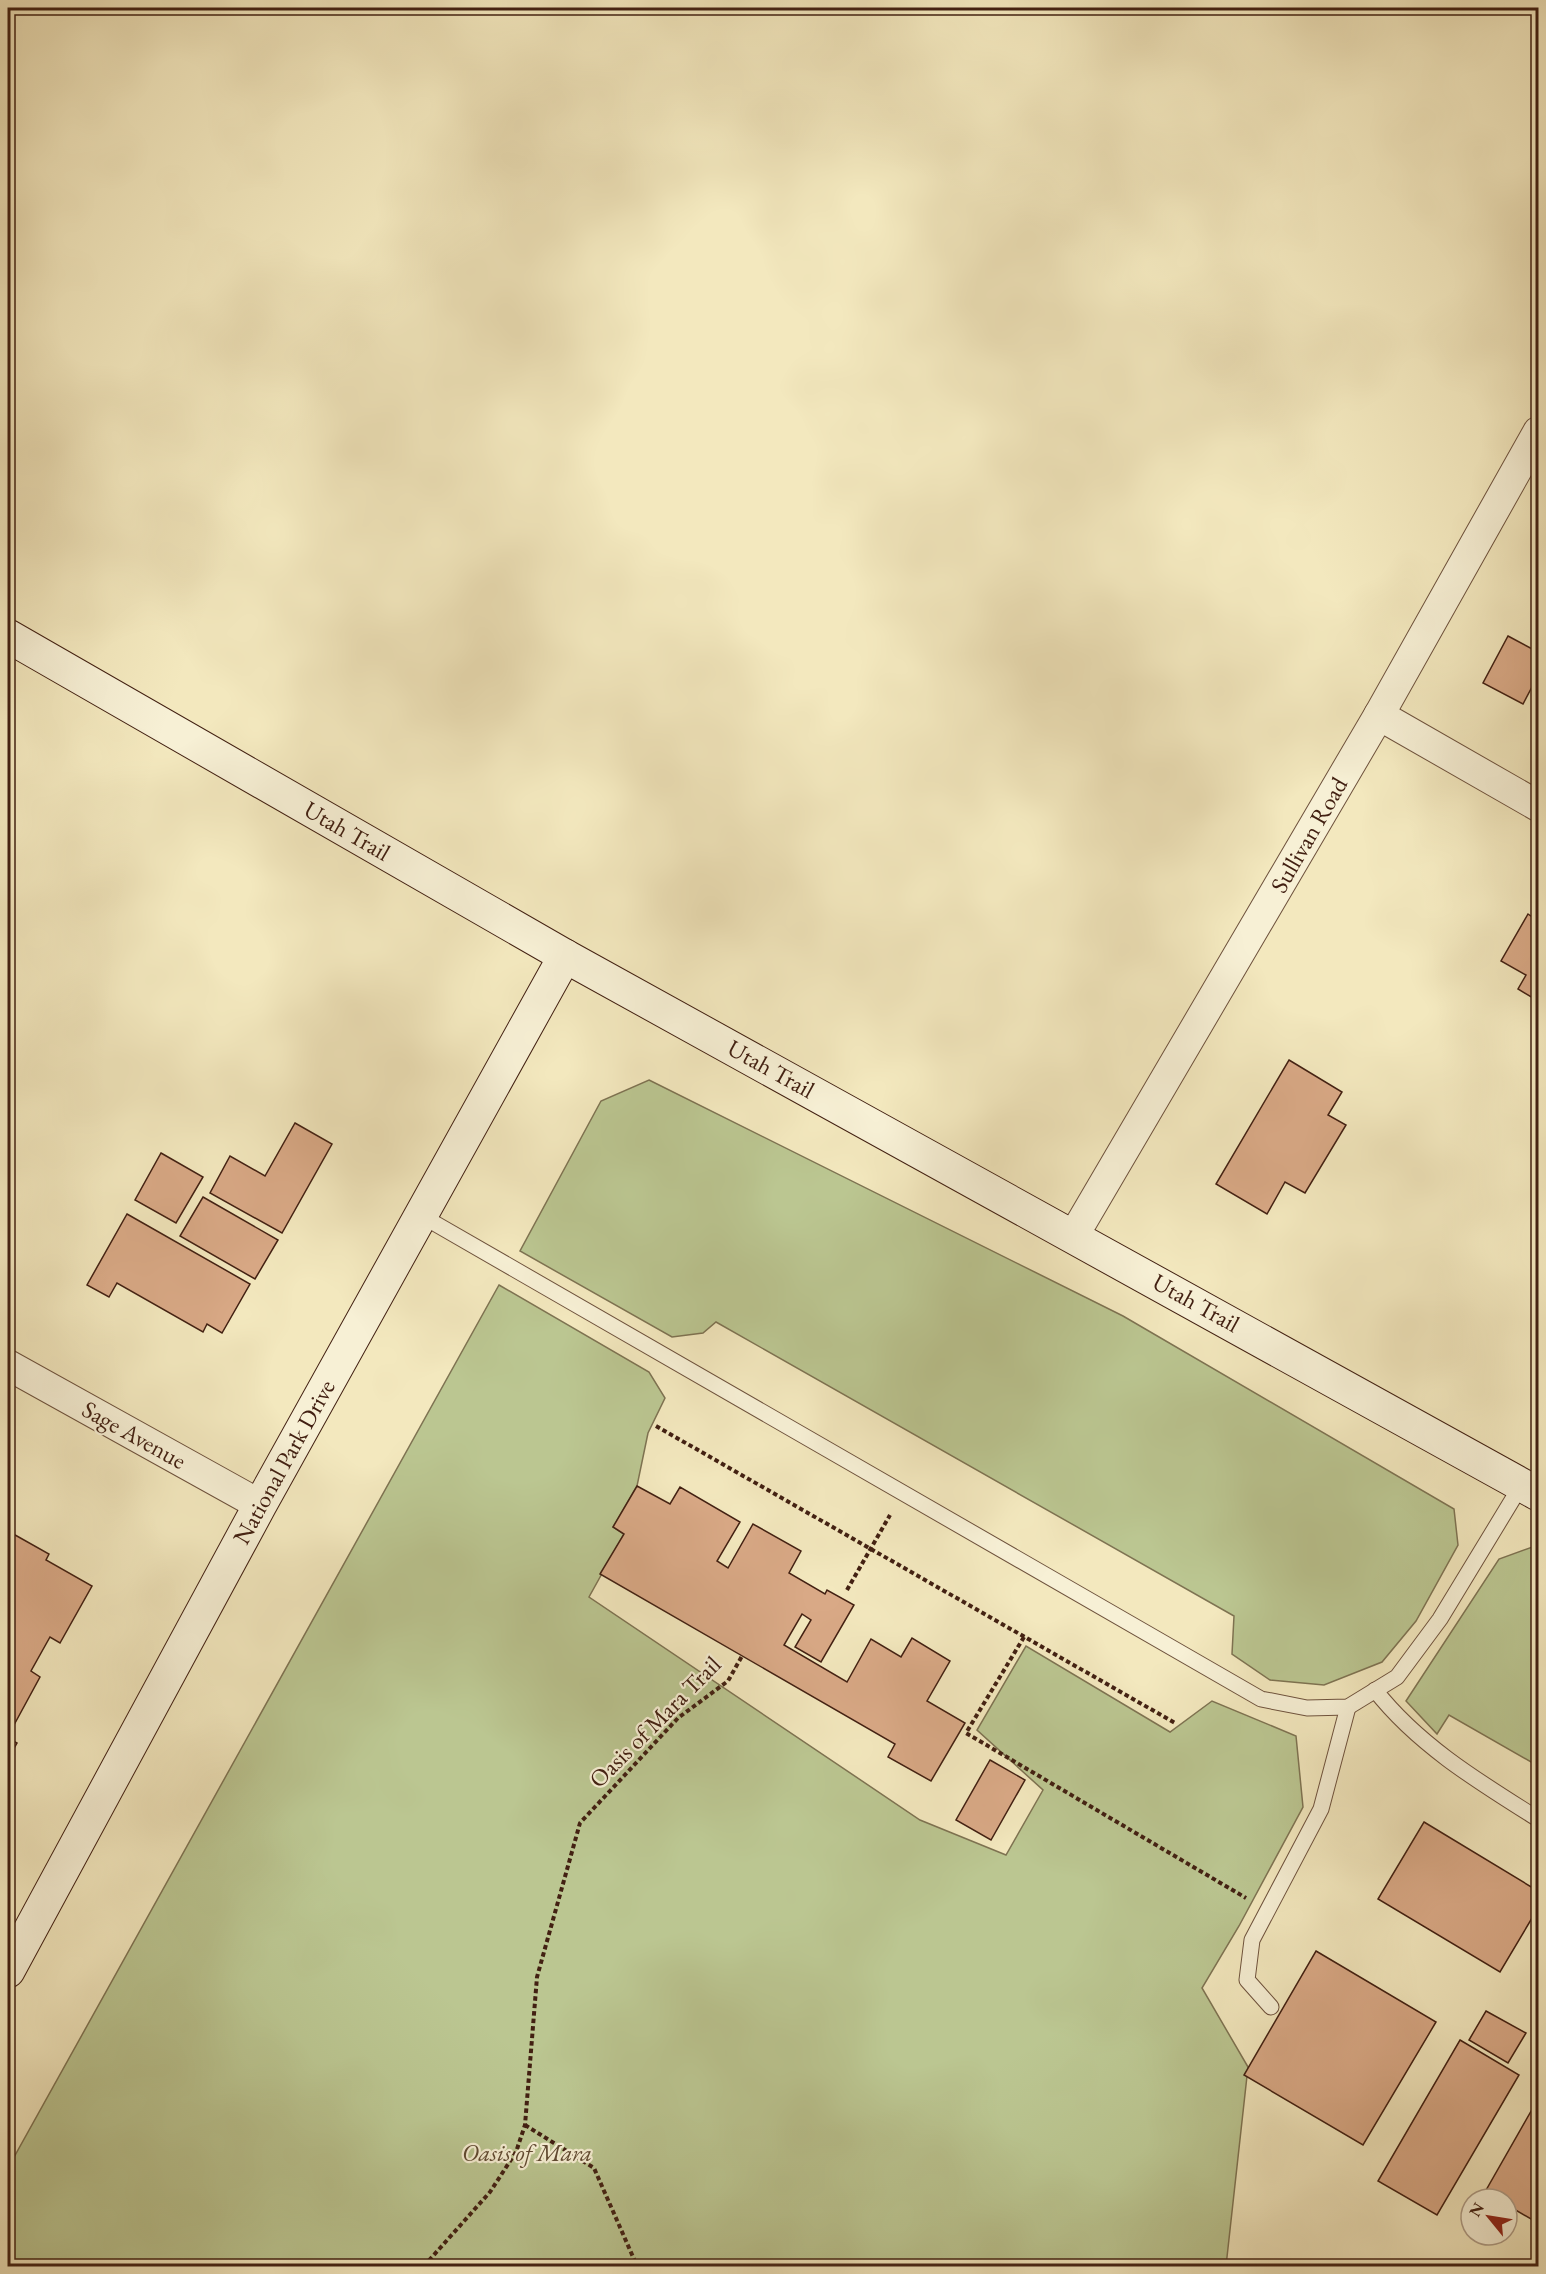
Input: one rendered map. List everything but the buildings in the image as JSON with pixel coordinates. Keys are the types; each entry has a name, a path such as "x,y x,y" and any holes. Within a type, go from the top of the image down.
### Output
{"main road":[{"name":"Utah Trail","path":"8,636 565,956 1074,1235 1530,1489"},
{"name":"National Park Drive","path":"8,1971 260,1505 565,956"}],"street":[{"name":"Sullivan Road","path":"1074,1235 1379,715 1539,432"},
{"path":"1379,715 1539,806"},
{"name":"Sage Avenue","path":"8,1365 260,1505"}],"lane":[{"path":"422,1216 1261,1699 1307,1708 1348,1707 1397,1677 1530,1489"},
{"path":"1375,1690 1393,1714 1468,1775 1539,1819"},
{"path":"1271,2007 1247,1980 1252,1940 1321,1809 1348,1707"}],"path":[{"path":"656,1426 1175,1723"},
{"path":"847,1590 903,1493"},
{"path":"1024,1637 966,1733 1268,1910"},
{"name":"Oasis of Mara Trail","path":"424,2266 490,2192 516,2152 525,2125 537,1977 580,1824 678,1718 728,1681 742,1656"},
{"path":"525,2125 594,2168 637,2266"}],"green space":[{"path":"649,1080 1123,1316 1454,1509 1458,1545 1416,1621 1382,1662 1324,1685 1270,1680 1232,1654 1234,1616 716,1322 703,1333 672,1337 520,1251 601,1101"},
{"name":"Oasis of Mara","path":"499,1285 649,1372 665,1398 648,1433 637,1486 613,1527 624,1534 589,1597 920,1820 1006,1855 1043,1790 977,1730 1026,1646 1170,1732 1212,1701 1296,1736 1303,1807 1239,1926 1202,1988 1248,2067 1226,2266 8,2266 8,2168"},
{"path":"1538,1545 1538,1766 1449,1715 1437,1734 1406,1701 1499,1559"}]}
